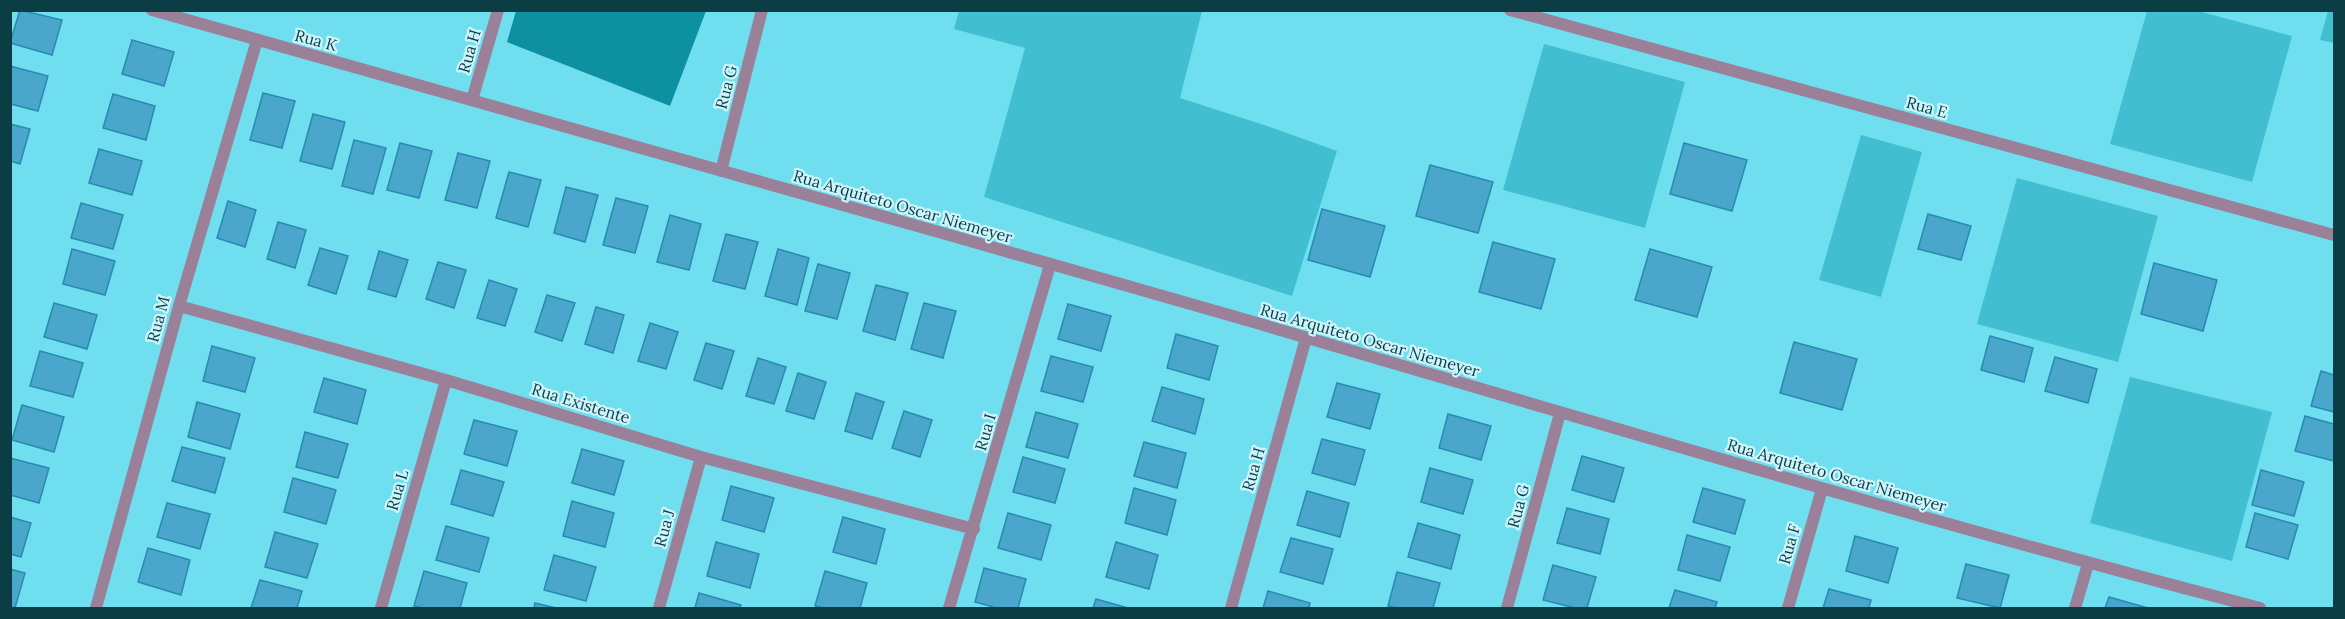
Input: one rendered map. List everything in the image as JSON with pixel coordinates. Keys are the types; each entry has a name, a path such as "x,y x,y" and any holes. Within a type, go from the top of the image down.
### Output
{"street":[{"name":"Rua K","path":"152,10 472,100"},
{"name":"Rua H","path":"472,100 498,10"},
{"name":"Rua G","path":"721,171 762,10"},
{"name":"Rua E","path":"1510,10 2334,235"},
{"name":"Rua M","path":"96,609 179,306 257,40"},
{"name":"Rua Arquiteto Oscar Niemeyer","path":"472,100 1306,338 1822,489 2088,564 2260,609"},
{"name":"Rua I","path":"949,609 1050,265"},
{"name":"Rua Existente","path":"179,306 446,380 701,457 974,529"},
{"name":"Rua H","path":"1231,609 1306,338"},
{"name":"Rua L","path":"381,609 446,380"},
{"name":"Rua G","path":"1507,609 1560,413"},
{"name":"Rua J","path":"659,609 701,457"},
{"name":"Rua F","path":"1788,609 1822,489"},
{"path":"2075,609 2088,564"}],"shaded area":[{"path":"516,10 706,11 670,106 507,42"},
{"path":"959,11 1202,11 1180,98 1337,151 1292,296 984,197 1025,48 954,29"},
{"path":"2147,11 2198,11 2292,36 2252,182 2110,144"},
{"path":"2328,11 2334,11 2334,43 2320,40"},
{"path":"1544,44 1685,82 1645,228 1503,190"},
{"path":"1861,135 1922,152 1881,297 1819,280"},
{"path":"2017,178 2158,216 2118,362 1977,324"},
{"path":"2130,377 2272,412 2232,561 2090,523"}],"building":[{"path":"20,10 62,20 52,55 10,43"},
{"path":"132,40 174,52 164,86 122,74"},
{"path":"10,66 48,76 38,111 10,104"},
{"path":"263,93 295,101 282,148 250,140"},
{"path":"113,94 155,106 146,140 103,128"},
{"path":"313,114 345,122 332,169 300,161"},
{"path":"10,124 30,129 20,164 10,161"},
{"path":"354,140 386,148 373,194 342,186"},
{"path":"400,143 432,151 419,198 387,190"},
{"path":"1684,143 1747,160 1732,211 1670,194"},
{"path":"99,149 142,161 132,195 89,183"},
{"path":"458,153 490,161 477,208 445,200"},
{"path":"1430,165 1493,182 1478,233 1416,216"},
{"path":"509,172 541,180 528,227 496,218"},
{"path":"566,187 598,195 585,242 554,233"},
{"path":"616,198 648,206 635,253 603,245"},
{"path":"228,201 256,210 245,247 217,238"},
{"path":"81,203 123,215 113,249 71,238"},
{"path":"1322,209 1385,226 1370,277 1308,260"},
{"path":"1928,214 1971,226 1961,260 1918,249"},
{"path":"670,215 701,224 689,270 657,262"},
{"path":"278,222 306,230 295,268 267,259"},
{"path":"726,234 758,242 745,289 713,281"},
{"path":"1493,242 1555,259 1541,309 1479,292"},
{"path":"320,248 348,256 336,294 308,285"},
{"path":"72,249 115,261 105,295 63,284"},
{"path":"778,249 809,258 797,305 765,296"},
{"path":"1650,249 1712,267 1697,317 1635,300"},
{"path":"379,251 408,260 396,297 368,289"},
{"path":"438,262 466,270 454,308 426,299"},
{"path":"2154,263 2217,280 2203,331 2141,314"},
{"path":"818,264 850,273 837,319 805,311"},
{"path":"489,280 517,289 505,326 477,318"},
{"path":"876,285 908,293 895,340 863,331"},
{"path":"547,295 575,303 562,341 535,332"},
{"path":"54,303 97,315 87,349 44,337"},
{"path":"924,303 956,311 943,358 911,349"},
{"path":"1068,304 1111,316 1101,351 1058,339"},
{"path":"596,307 624,315 613,353 585,344"},
{"path":"650,323 678,332 666,369 638,361"},
{"path":"1176,334 1218,346 1209,380 1167,368"},
{"path":"1990,336 2033,348 2024,382 1981,370"},
{"path":"1794,342 1857,359 1842,410 1780,393"},
{"path":"706,343 734,351 722,389 694,380"},
{"path":"212,346 255,358 245,392 203,381"},
{"path":"40,351 83,363 73,397 30,386"},
{"path":"1051,356 1093,367 1083,402 1041,391"},
{"path":"2055,357 2097,369 2088,403 2045,391"},
{"path":"758,358 786,367 774,404 746,396"},
{"path":"2321,371 2334,375 2334,412 2311,406"},
{"path":"798,373 826,382 814,419 786,411"},
{"path":"324,378 366,390 357,424 314,412"},
{"path":"1337,383 1380,394 1370,429 1327,417"},
{"path":"1162,387 1204,399 1195,434 1152,421"},
{"path":"856,393 884,402 872,439 845,431"},
{"path":"197,402 240,414 230,449 188,437"},
{"path":"22,405 64,417 54,452 12,440"},
{"path":"904,411 932,420 920,457 892,448"},
{"path":"1036,412 1078,424 1068,458 1026,447"},
{"path":"1448,414 1491,426 1481,460 1439,448"},
{"path":"2305,416 2334,424 2334,461 2295,451"},
{"path":"474,420 517,431 507,466 464,454"},
{"path":"305,432 348,444 338,478 296,467"},
{"path":"1322,439 1365,450 1355,485 1312,473"},
{"path":"1144,442 1186,453 1177,488 1134,476"},
{"path":"182,447 225,458 215,493 172,481"},
{"path":"582,449 624,461 614,495 572,483"},
{"path":"1582,456 1624,468 1614,502 1572,490"},
{"path":"1023,457 1065,469 1055,503 1013,492"},
{"path":"10,458 49,468 39,503 10,495"},
{"path":"1430,468 1473,480 1463,514 1421,502"},
{"path":"461,470 504,482 493,516 451,504"},
{"path":"2261,470 2304,482 2294,516 2252,505"},
{"path":"293,478 336,490 326,524 284,512"},
{"path":"731,486 774,498 764,532 722,520"},
{"path":"1134,488 1176,500 1167,535 1125,523"},
{"path":"1703,488 1745,500 1735,534 1693,522"},
{"path":"1307,491 1349,503 1340,537 1297,525"},
{"path":"572,501 614,513 605,547 563,536"},
{"path":"167,503 210,514 200,549 157,537"},
{"path":"1567,508 1609,519 1600,554 1557,543"},
{"path":"1008,513 1051,525 1041,560 998,548"},
{"path":"2255,513 2298,525 2288,559 2246,547"},
{"path":"10,517 31,523 21,557 10,554"},
{"path":"843,517 885,529 876,564 833,552"},
{"path":"1418,523 1460,535 1451,569 1408,557"},
{"path":"446,526 489,538 479,572 436,560"},
{"path":"275,532 318,544 307,578 265,567"},
{"path":"1687,535 1730,547 1720,581 1678,570"},
{"path":"1855,536 1898,548 1888,583 1846,571"},
{"path":"1291,538 1333,549 1323,584 1280,572"},
{"path":"716,542 759,554 750,588 707,576"},
{"path":"1116,542 1158,555 1149,589 1106,577"},
{"path":"148,548 190,560 181,595 138,582"},
{"path":"554,555 596,567 586,601 544,590"},
{"path":"1966,564 2009,575 2000,608 1957,598"},
{"path":"1553,565 1596,577 1587,608 1575,608 1543,600"},
{"path":"984,568 1026,579 1018,608 997,608 975,602"},
{"path":"10,569 25,573 15,608 10,607"},
{"path":"424,571 467,583 460,608 414,606"},
{"path":"825,571 867,583 860,608 815,606"},
{"path":"1397,572 1440,583 1433,608 1388,606"},
{"path":"260,580 302,591 297,608 251,608"},
{"path":"1829,589 1871,600 1869,608 1823,608"},
{"path":"1675,590 1717,602 1715,608 1669,608"},
{"path":"1268,591 1310,603 1309,608 1263,608"},
{"path":"699,593 741,605 740,608 695,608"},
{"path":"2109,597 2148,608 2105,608"},
{"path":"1096,599 1128,608 1093,608"},
{"path":"535,603 556,608 534,608"}]}
